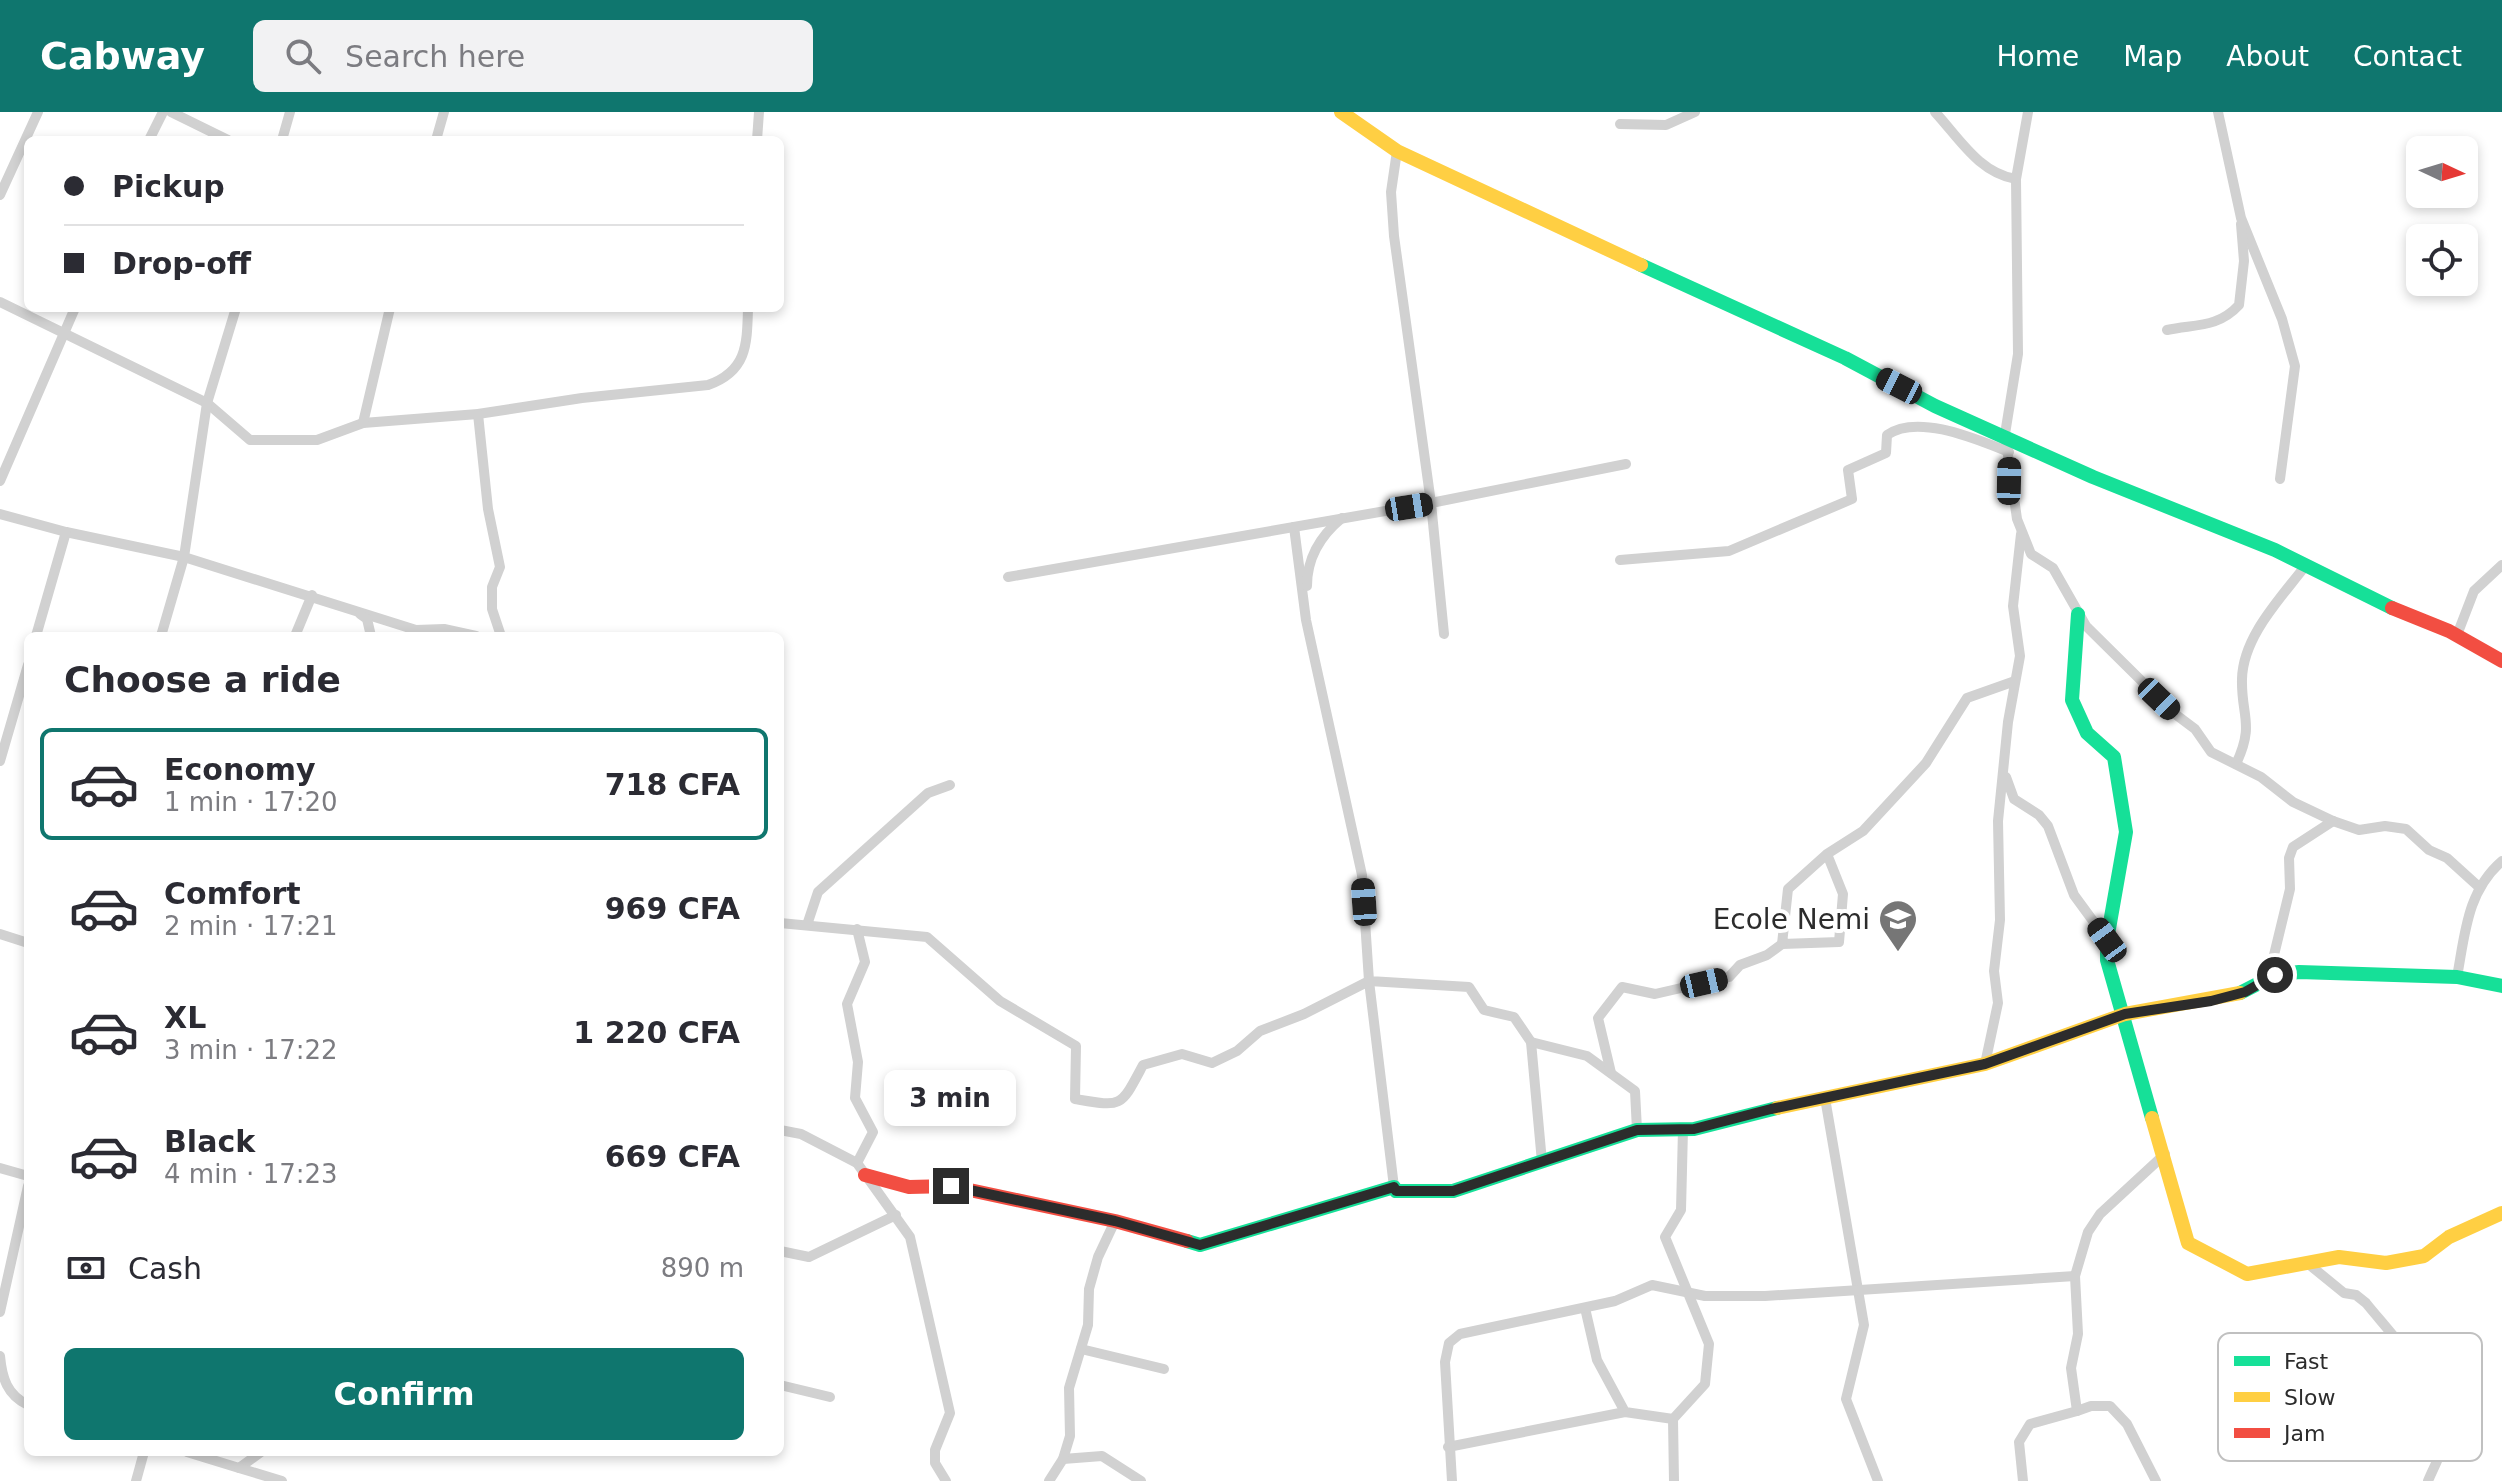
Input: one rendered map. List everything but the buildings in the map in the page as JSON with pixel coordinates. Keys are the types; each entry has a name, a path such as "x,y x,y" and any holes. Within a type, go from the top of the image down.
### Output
{"street":[{"path":"27,136 38,112"},
{"path":"151,136 163,112"},
{"path":"171,112 220,136"},
{"path":"283,136 290,112"},
{"path":"437,136 444,112"},
{"path":"757,136 759,112"},
{"path":"1341,112 1397,151 1769,326 1845,358 1935,406 2005,434 2093,477 2211,523 2306,565 2457,635 2502,661"},
{"path":"1620,124 1666,125 1695,112"},
{"path":"1935,112 1983,166 1999,176 2016,179"},
{"path":"2028,112 2016,179 2018,354 2005,434 2009,452 2009,481 2021,534 2031,554 2053,568 2086,626 2159,699 2195,729 2211,752 2236,764 2293,802 2333,821 2359,830 2385,826 2406,829 2429,850 2447,858 2479,887"},
{"path":"2167,330 2209,325 2222,320 2239,305 2244,261 2241,218 2218,112"},
{"path":"0,195 24,143"},
{"path":"1397,151 1391,192 1394,236 1431,503 1444,634"},
{"path":"2241,218 2282,319 2295,366 2280,479"},
{"path":"0,302 207,403 250,440 317,440 363,423 478,414 708,385 726,379 739,365 748,340 748,312"},
{"path":"0,481 73,312"},
{"path":"162,632 184,557 207,403 235,312"},
{"path":"363,423 389,312"},
{"path":"478,414 488,509 500,567 492,587 492,609 500,632"},
{"path":"1620,560 1729,551 1852,499 1848,470 1886,453 1887,435 1894,430 1951,429 2009,452"},
{"path":"1008,577 1431,503 1626,464"},
{"path":"0,514 66,532 184,557 416,630 458,632"},
{"path":"1306,620 1307,568 1323,535 1343,517"},
{"path":"1294,527 1306,620 1362,875 1369,981 1396,1191 1453,1191 1637,1130 1683,1129 1985,1064 2125,1014 2211,1001 2245,992 2275,975 2299,972 2457,977 2502,986"},
{"path":"37,632 66,532"},
{"path":"1985,1064 1998,1003 1994,971 2001,888 1998,821 2020,656 2013,606 2021,534"},
{"path":"2491,574 2502,553"},
{"path":"2236,764 2248,729 2241,679 2244,659 2259,628 2306,565"},
{"path":"2457,635 2474,591 2502,565"},
{"path":"297,632 312,595"},
{"path":"356,612 367,619 370,632"},
{"path":"2078,614 2072,700 2087,733 2114,757 2126,832 2107,940 2109,970 2125,1014 2188,1243 2228,1267 2247,1274 2339,1257 2386,1263 2424,1256 2449,1237 2502,1213"},
{"path":"0,761 24,679"},
{"path":"1782,944 1788,889 1827,854 1863,831 1926,763 1967,698 2015,681"},
{"path":"2004,772 2014,799 2039,815 2048,826 2074,895 2107,940"},
{"path":"807,925 818,892 928,793 950,785"},
{"path":"2275,975 2274,955 2290,889 2293,847 2333,821"},
{"path":"1611,1073 1598,1018 1622,987 1655,994 1729,977 1740,965 1767,955 1782,944 1839,942 1843,894 1827,854"},
{"path":"2457,977 2472,900 2485,875 2502,861"},
{"path":"784,923 927,937 1000,1001 1076,1046 1075,1099 1111,1105 1125,1099 1143,1065 1182,1054 1212,1063 1237,1051 1260,1031 1304,1014 1369,981 1469,987 1484,1010 1514,1017 1531,1042 1542,1162"},
{"path":"857,929 865,962 847,1004 858,1062 855,1098 873,1132 861,1169"},
{"path":"0,934 24,942"},
{"path":"1531,1042 1587,1056 1635,1091 1637,1130"},
{"path":"1825,1098 1855,1290 1864,1325 1846,1399 1878,1481"},
{"path":"1674,1481 1673,1419 1705,1384 1709,1344 1665,1237 1681,1210 1683,1129"},
{"path":"784,1131 801,1134 861,1169 909,1187 951,1186 1115,1221 1200,1245 1394,1187"},
{"path":"2077,1411 2071,1368 2078,1324 2075,1276 2088,1232 2100,1214 2165,1154"},
{"path":"0,1168 24,1175"},
{"path":"861,1169 910,1237 950,1413 935,1450 935,1463 946,1481"},
{"path":"0,1312 24,1203"},
{"path":"784,1252 809,1257 896,1215"},
{"path":"1049,1481 1063,1459 1070,1436 1069,1388 1088,1325 1089,1289 1098,1257 1115,1221"},
{"path":"2306,1262 2344,1293 2356,1295 2366,1303 2388,1333"},
{"path":"1452,1481 1445,1362 1449,1343 1460,1334 1615,1301 1652,1285 1705,1296 1765,1296 2075,1276"},
{"path":"1585,1308 1597,1360 1625,1412"},
{"path":"1081,1349 1164,1369"},
{"path":"0,1356 10,1394 24,1403"},
{"path":"784,1386 830,1397"},
{"path":"2023,1481 2019,1442 2030,1424 2091,1406 2110,1406 2127,1424 2156,1481"},
{"path":"1448,1447 1625,1412 1673,1419"},
{"path":"136,1481 143,1456"},
{"path":"200,1456 282,1481"},
{"path":"239,1468 256,1456"},
{"path":"1063,1459 1102,1456 1141,1481"},
{"path":"2428,1481 2438,1461"}],"traffic: fast":[{"path":"1641,265 1845,358 1935,406 2093,477 2275,550 2392,608"},
{"path":"2078,614 2072,700 2087,733 2114,757 2126,832 2107,940 2107,960 2152,1118"},
{"path":"2240,993 2275,975 2299,972 2457,977 2502,986"},
{"path":"1187,1241 1200,1245 1394,1187 1396,1191 1453,1191 1637,1130 1694,1129 1777,1108"}],"traffic: slow":[{"path":"1341,112 1397,151 1641,265"},
{"path":"1777,1108 1985,1064 2125,1014 2240,993"},
{"path":"2152,1118 2188,1243 2247,1274 2339,1257 2386,1263 2424,1256 2449,1237 2502,1213"}],"traffic: jam":[{"path":"2392,608 2449,631 2502,661"},
{"path":"865,1175 909,1187 951,1186 1115,1221 1187,1241"}],"place":[{"name":"Ecole Nemi","path":"1898,953"}],"route":[{"path":"951,1186 1115,1221 1200,1245 1394,1187 1396,1191 1453,1191 1637,1130 1694,1129 1771,1109 1985,1064 2125,1014 2211,1001 2245,992 2275,975"}]}
